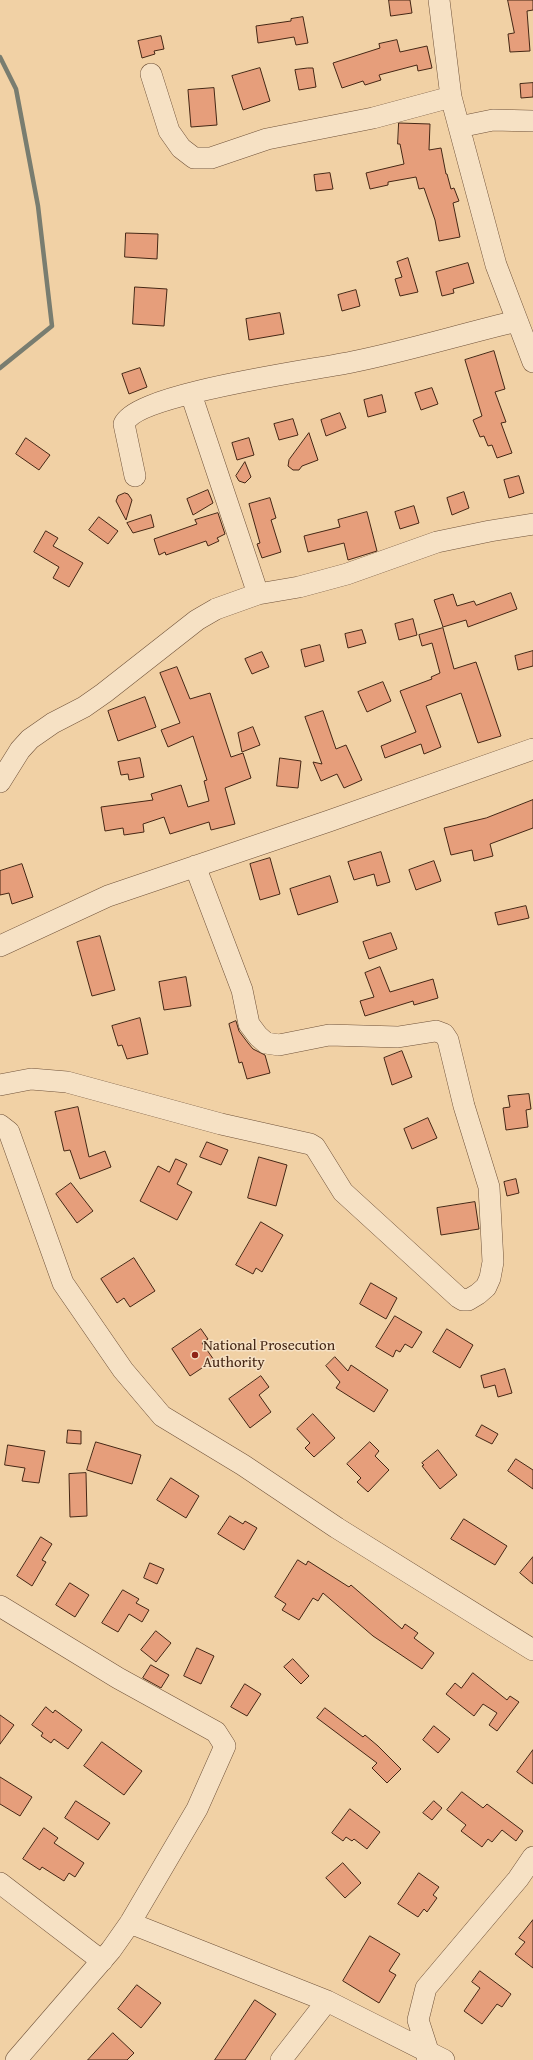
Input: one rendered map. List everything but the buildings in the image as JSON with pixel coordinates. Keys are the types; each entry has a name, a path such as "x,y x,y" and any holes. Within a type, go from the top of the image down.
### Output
{"street":[{"path":"439,0 451,97 458,127 496,265 533,362"},
{"path":"151,74 169,131 181,148 194,158 211,158 267,139 373,118 451,97"},
{"path":"458,127 493,120 533,121"},
{"path":"135,476 124,429 126,421 147,408 192,394 253,380 352,362 517,321"},
{"path":"192,394 258,594"},
{"path":"0,782 20,750 30,739 53,723 84,707 197,620 216,609 258,594 299,587 347,574 436,542 533,524"},
{"path":"0,946 108,896 329,822 533,749"},
{"path":"0,1085 31,1079 67,1082 221,1124 310,1144 315,1148 343,1192 458,1297 462,1300 468,1300 486,1287 490,1278 493,1262 489,1187 464,1106 448,1040 444,1034 436,1031 398,1037 329,1036 279,1045 266,1043 258,1036 249,1024 242,990 196,866"},
{"path":"0,1125 9,1132 63,1284 123,1370 162,1416 243,1465 337,1528 533,1650"},
{"path":"0,1606 118,1678 216,1732 225,1746 197,1809 130,1923 102,1961 16,2060"},
{"path":"433,2058 418,2020 426,1988 518,1878 533,1857"},
{"path":"0,1883 102,1961"},
{"path":"130,1923 327,2000 433,2058"},
{"path":"281,2060 327,2000"}],"waterway":[{"path":"0,57 16,89 38,206 52,326 0,368"}],"place":[{"name":"National Prosecution Authority","path":"195,1355"}]}
